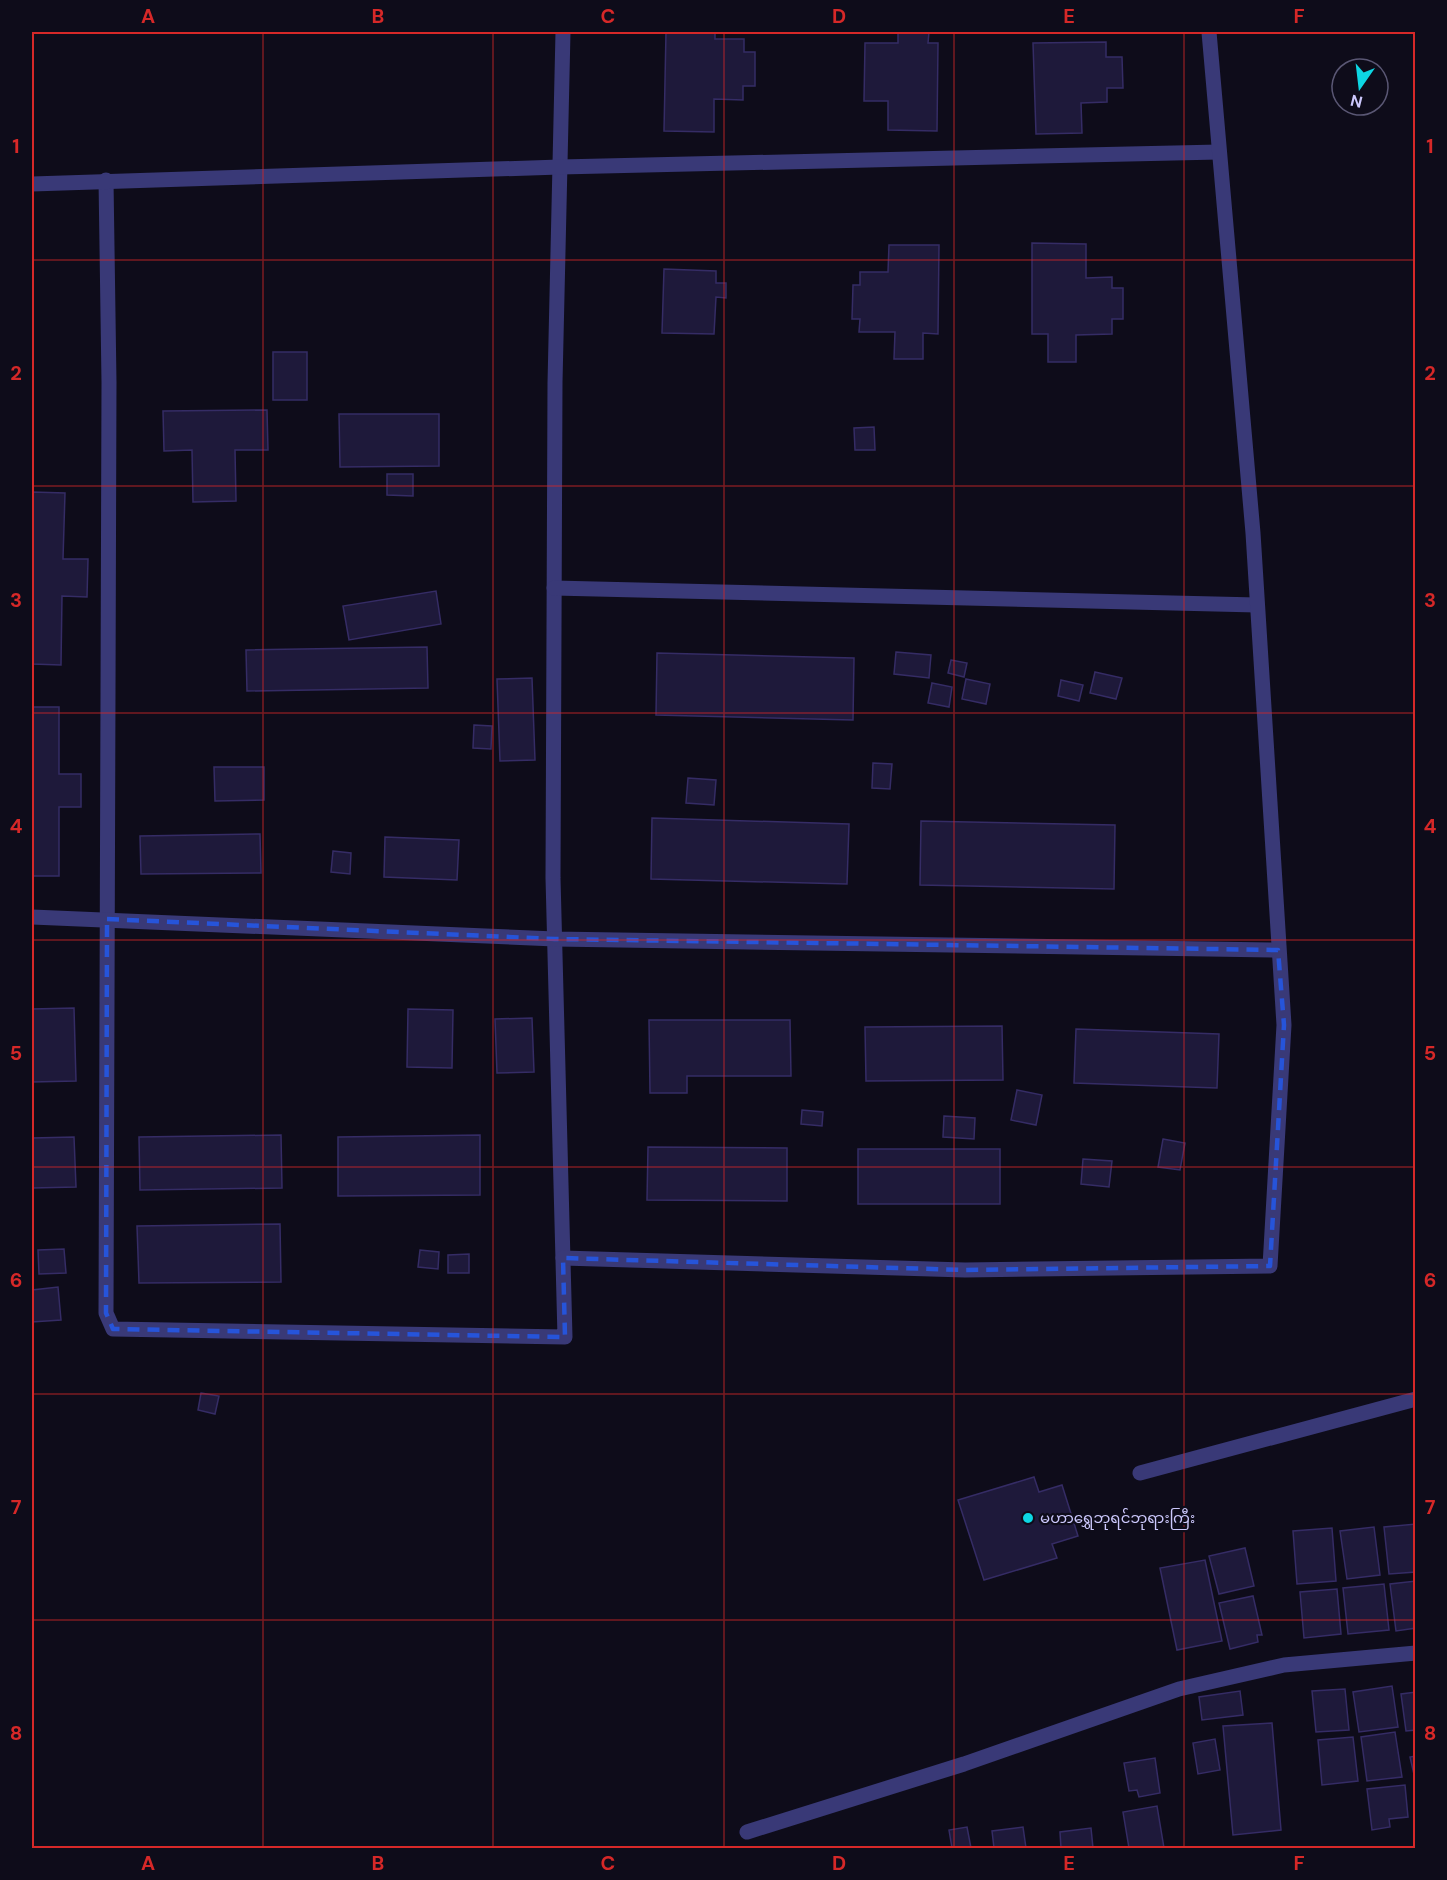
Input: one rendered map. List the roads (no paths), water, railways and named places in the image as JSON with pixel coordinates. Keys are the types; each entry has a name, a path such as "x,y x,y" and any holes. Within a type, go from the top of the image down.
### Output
{"street":[{"path":"106,180 109,382 106,1313 113,1329 565,1337 555,939 554,588 555,382 563,32"},
{"path":"562,1258 965,1270 1270,1266 1284,1025 1257,605 1209,32"},
{"path":"32,184 560,167 1219,152"},
{"path":"554,588 1257,605"},
{"path":"32,917 555,939 1278,950"},
{"path":"1140,1473 1416,1399"},
{"path":"747,1833 964,1764 1179,1689 1284,1665 1416,1653"}],"place":[{"name":"မဟာရွှေဘုရင်ဘုရားကြီး","path":"1028,1518"}]}
